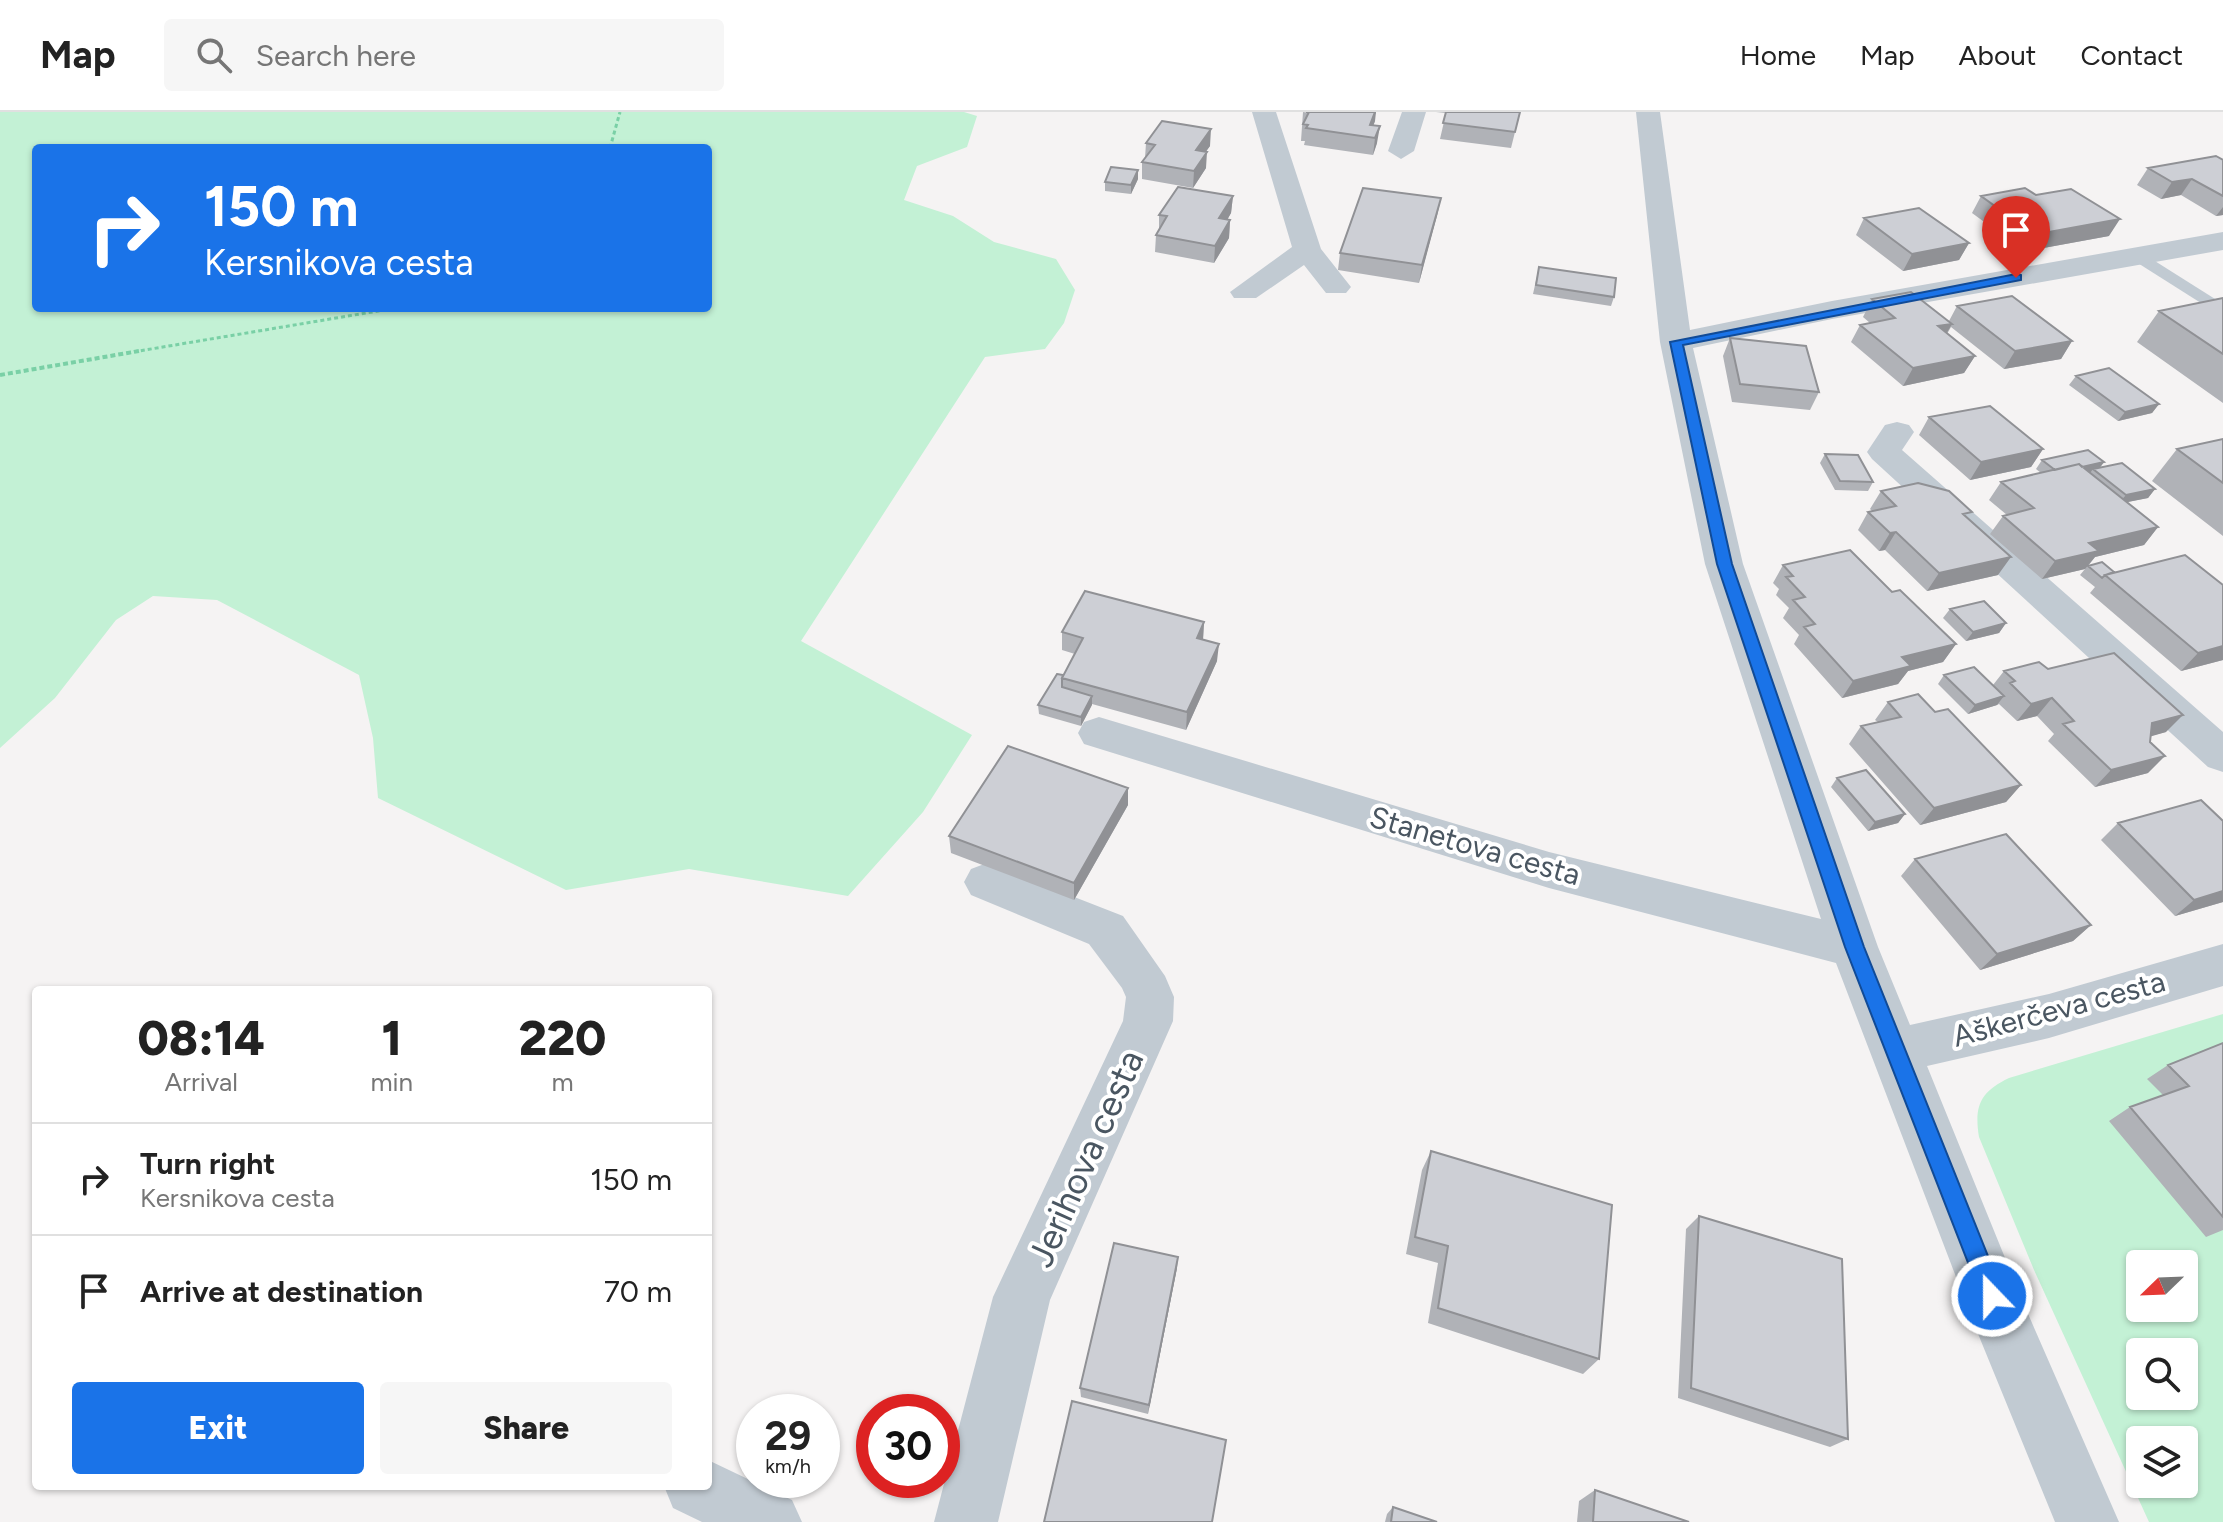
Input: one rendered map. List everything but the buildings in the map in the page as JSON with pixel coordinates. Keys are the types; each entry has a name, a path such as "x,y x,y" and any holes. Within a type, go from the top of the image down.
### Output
{"street":[{"path":"1264,112 1307,250 1336,287"},
{"path":"1401,151 1414,112"},
{"path":"1648,112 1676,342 1724,564 1854,947 2003,1324 2087,1522"},
{"path":"1676,342 1832,310 2223,241"},
{"path":"1245,292 1307,250"},
{"path":"1897,432 1884,452 2223,756"},
{"name":"Stanetova cesta","path":"1099,733 1549,870 1854,947"},
{"name":"Jerihova cesta","path":"966,1522 1022,1297 1148,1021 1150,997 1141,976 1106,930 987,882"},
{"name":"Aškerčeva cesta","path":"1895,1051 2049,1016 2223,965"},
{"path":"703,1490 770,1522"}],"lane":[{"path":"2139,256 2223,312"}],"path":[{"path":"611,144 620,112"},
{"path":"0,375 372,312"}],"green space":[{"path":"0,112 964,112 977,116 967,147 917,166 904,200 953,216 994,242 1056,259 1075,290 1064,323 1045,349 985,357 801,641 972,735 923,812 848,896 689,869 566,890 378,798 373,738 359,675 217,600 153,596 116,620 55,698 0,748"},
{"path":"2223,1014 2223,1522 2149,1522 2138,1498 2198,1498 2198,1426 2126,1426 2126,1472 2034,1270 1979,1137 1981,1101 1999,1083"}],"route":[{"path":"1992,1296 1854,947 1724,564 1676,342 1832,310 2016,278"}]}
